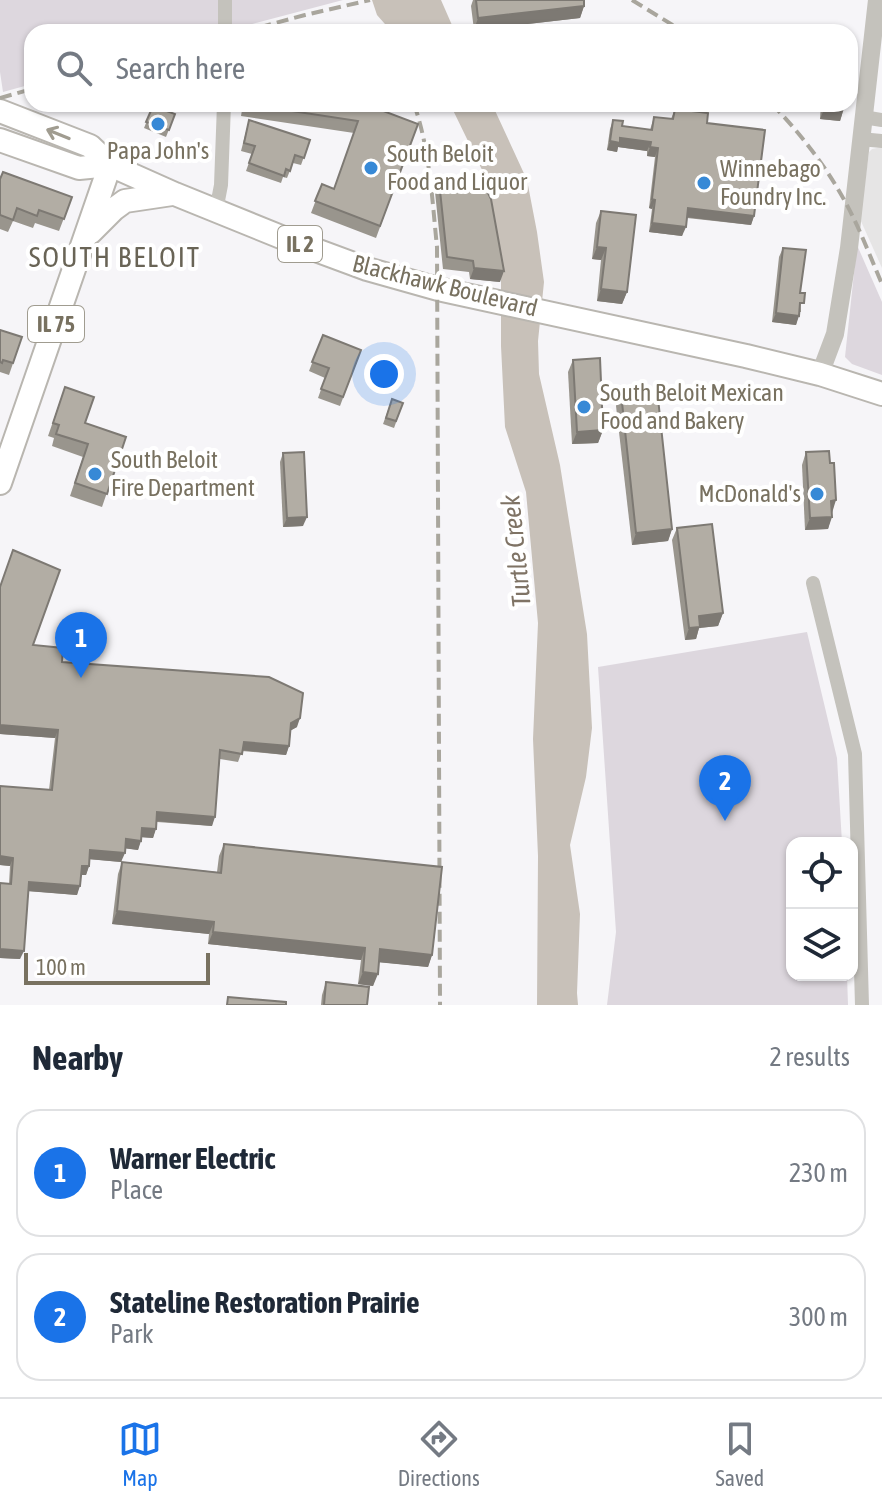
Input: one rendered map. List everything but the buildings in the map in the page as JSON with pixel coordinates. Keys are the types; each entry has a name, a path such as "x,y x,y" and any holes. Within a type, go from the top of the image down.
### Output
{"main road":[{"name":"Blackhawk Boulevard","path":"0,111 90,146 110,165 175,194 367,269 438,289 746,356 820,374 882,394"},
{"name":"Blackhawk Boulevard","path":"3,143 79,168 110,165"},
{"name":"IL 75","path":"1,476 110,165"},
{"path":"87,236 125,201 175,194"}],"street":[{"path":"225,0 225,24"},
{"path":"820,374 835,334 849,248 877,0"},
{"path":"216,211 221,185 224,112"},
{"path":"863,117 882,120"},
{"path":"860,139 882,141"},
{"path":"813,583 855,754 862,1005"}],"shaded area":[{"path":"0,0 343,0 252,24 24,24 24,86 3,92"},
{"path":"372,0 441,0 452,24 385,24 377,15"},
{"path":"454,112 496,112 527,180 544,282 538,341 539,374 560,465 587,634 592,728 586,777 570,845 580,914 578,1005 537,1005 538,856 533,739 538,623 526,492 505,427 501,257 485,176"},
{"path":"882,147 882,268 860,219 869,152"},
{"path":"857,245 882,302 882,375 852,364 845,357"},
{"path":"807,632 837,758 842,837 786,837 786,981 847,981 848,1005 607,1005 616,932 598,667"}],"railway":[{"path":"272,24 370,0"},
{"path":"632,0 671,24"},
{"path":"0,98 24,91"},
{"path":"416,112 427,157 437,247 440,1005"},
{"path":"779,112 806,142 835,185 856,223 882,284"}],"place":[{"name":"Papa John's","path":"158,124"},
{"name":"South Beloit Food and Liquor","path":"371,168"},
{"name":"Winnebago Foundry Inc.","path":"704,183"},
{"name":"South Beloit Mexican Food and Bakery","path":"584,407"},
{"name":"South Beloit Fire Department","path":"95,474"},
{"name":"McDonald's","path":"817,494"},
{"name":"Warner Electric","path":"81,678"},
{"name":"Stateline Restoration Prairie","path":"725,821"}],"district":[{"name":"SOUTH BELOIT","path":"115,257"}],"water label":[{"name":"Turtle Creek","path":"516,551"}]}
